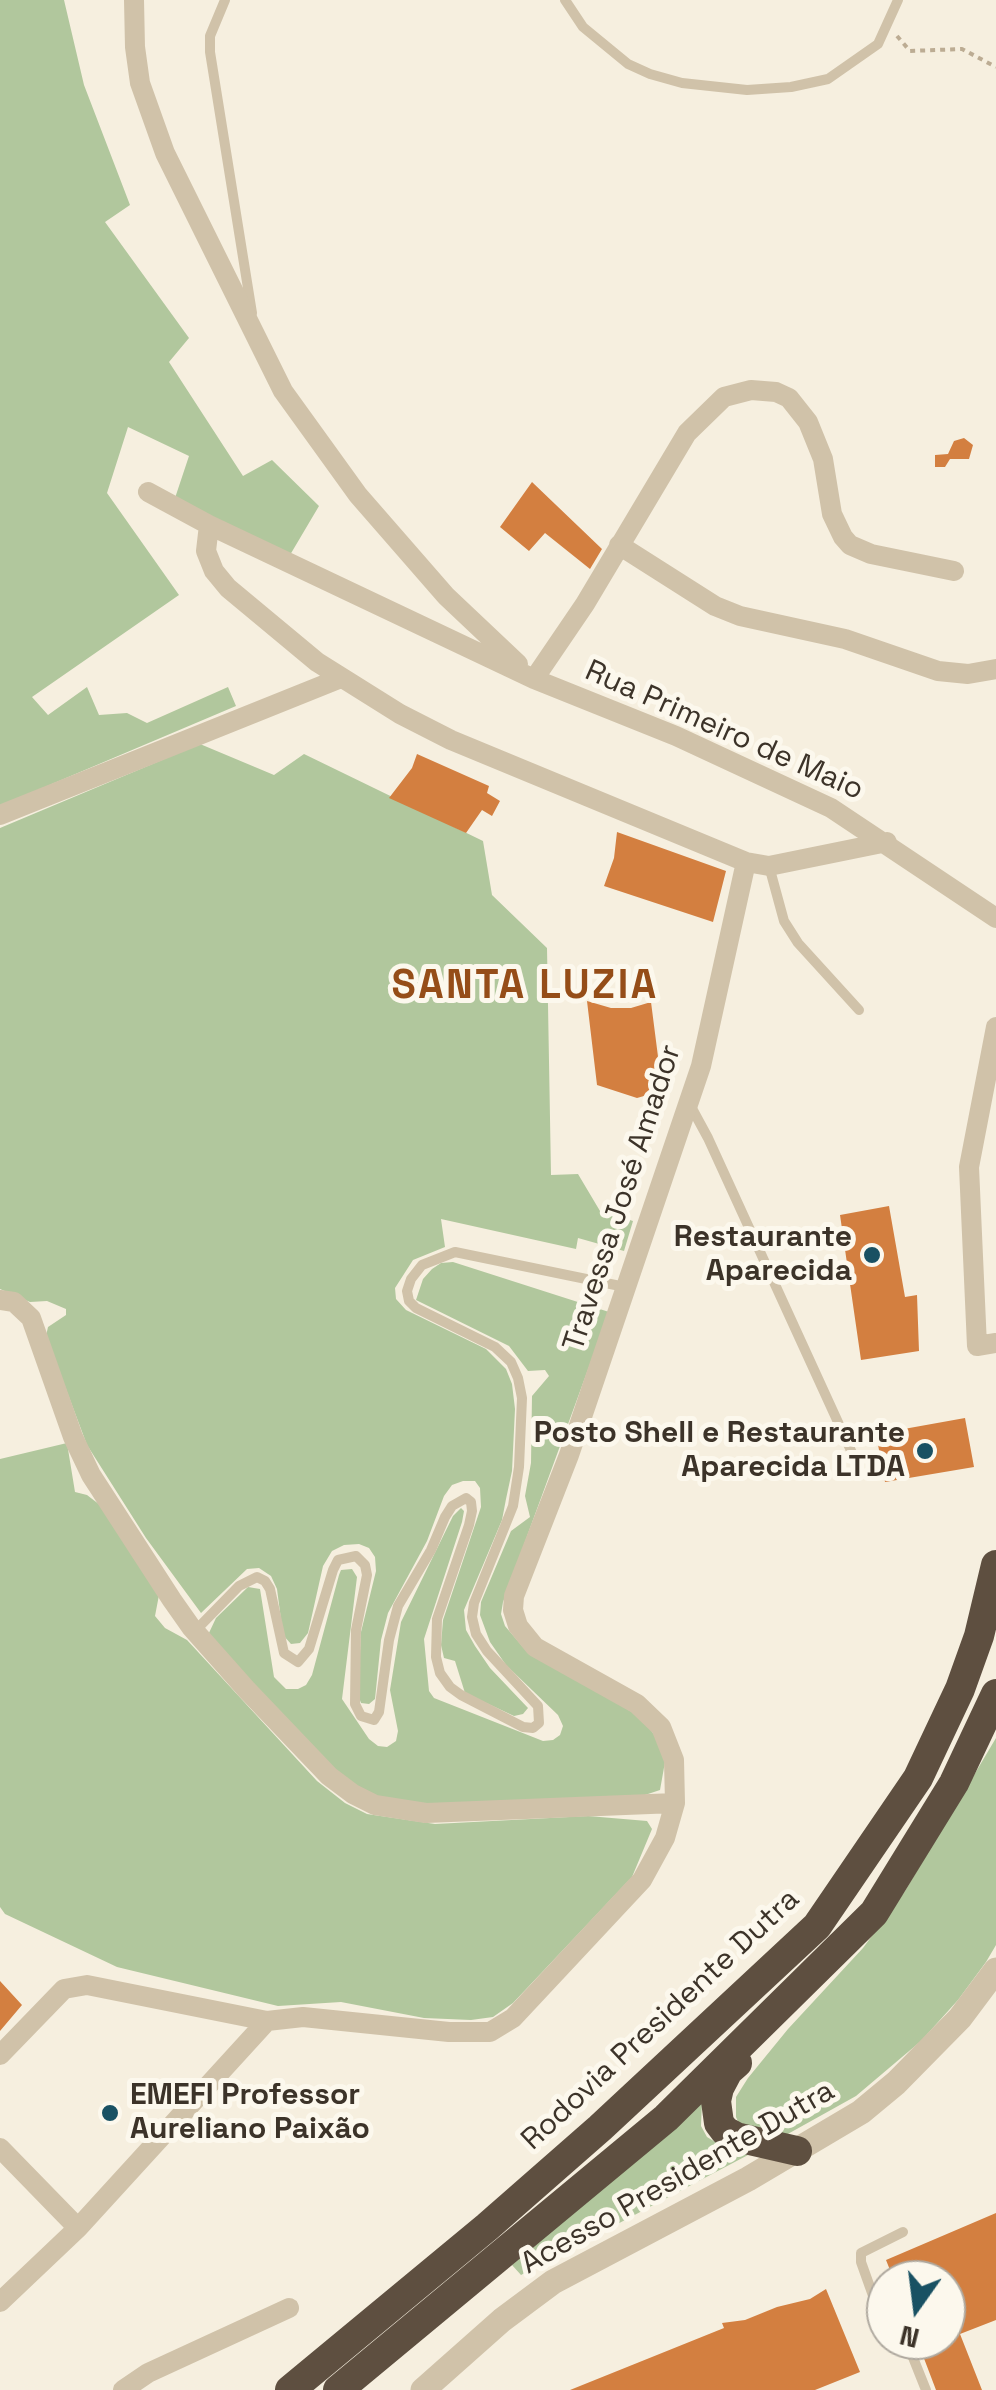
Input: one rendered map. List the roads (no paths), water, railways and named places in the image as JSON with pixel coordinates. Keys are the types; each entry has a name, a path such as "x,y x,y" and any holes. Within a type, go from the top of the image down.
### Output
{"highway":[{"name":"Rodovia Presidente Dutra","path":"290,2390 488,2227 817,1926 918,1778 960,1689 979,1636 996,1565"},
{"path":"338,2390 666,2118 874,1913 954,1783 996,1694"},
{"path":"797,2151 751,2142 725,2131 719,2123 716,2101 728,2071 772,2031 817,1970"}],"street":[{"path":"134,0 140,84 158,134 296,412 358,496 446,596 534,679 585,604 687,433 724,398 762,389 789,398 808,422 822,459 832,514 850,545 871,554 954,571"},
{"name":"Rua Primeiro de Maio","path":"148,492 209,525 534,679 676,736 830,808 887,842 996,918"},
{"path":"209,525 206,551 214,571 228,588 341,678 451,740 746,862 769,866 887,842"},
{"path":"619,544 715,606 740,616 845,639 938,672 968,674 996,669"},
{"path":"432,631 446,596"},
{"path":"0,816 341,678"},
{"name":"Travessa José Amador","path":"675,1804 674,1760 661,1727 651,1714 535,1647 518,1626 513,1610 520,1575 569,1455 701,1066 746,862"},
{"path":"986,1345 969,1167 996,1027"},
{"path":"0,1300 14,1302 30,1318 73,1437 91,1475 195,1631 329,1776 353,1794 375,1805 411,1812 458,1814 675,1804 665,1838 642,1880 513,2018 490,2032 470,2034 302,2017 266,2020 87,1985 64,1989 0,2055"},
{"name":"Acesso Presidente Dutra","path":"424,2390 502,2320 553,2282 797,2151 861,2112 896,2083 960,2018 996,1970"},
{"path":"0,2302 78,2228 266,2020"},
{"path":"0,2148 78,2228"},
{"path":"123,2390 148,2373 289,2308"}],"lane":[{"path":"225,0 210,36 210,52 255,336"},
{"path":"565,0 582,27 628,64 682,84 746,90 791,87 828,79 878,44 898,0"},
{"path":"769,866 784,921 859,1010"},
{"path":"689,1103 853,1455"},
{"path":"195,1631 239,1586 257,1577 265,1580 270,1589 284,1653 298,1662 309,1649 332,1570 338,1560 356,1556 366,1565 367,1575 356,1630 354,1704 362,1716 374,1720 379,1712 398,1606 431,1550 445,1516 452,1506 466,1498 472,1511 469,1526 437,1620 436,1656 440,1672 460,1695 533,1728 539,1723 538,1706 486,1651 472,1617 513,1506 520,1467 522,1398 518,1378 511,1362 495,1348 416,1308 407,1291 422,1265 455,1252 626,1287"},
{"path":"866,2276 861,2254 902,2232"},
{"path":"914,2360 926,2390"}],"place":[{"name":"Restaurante Aparecida","path":"872,1255"},
{"name":"Posto Shell e Restaurante Aparecida LTDA","path":"925,1451"},
{"name":"EMEFI Professor Aureliano Paixão","path":"110,2113"}],"district":[{"name":"SANTA LUZIA","path":"525,987"}]}
